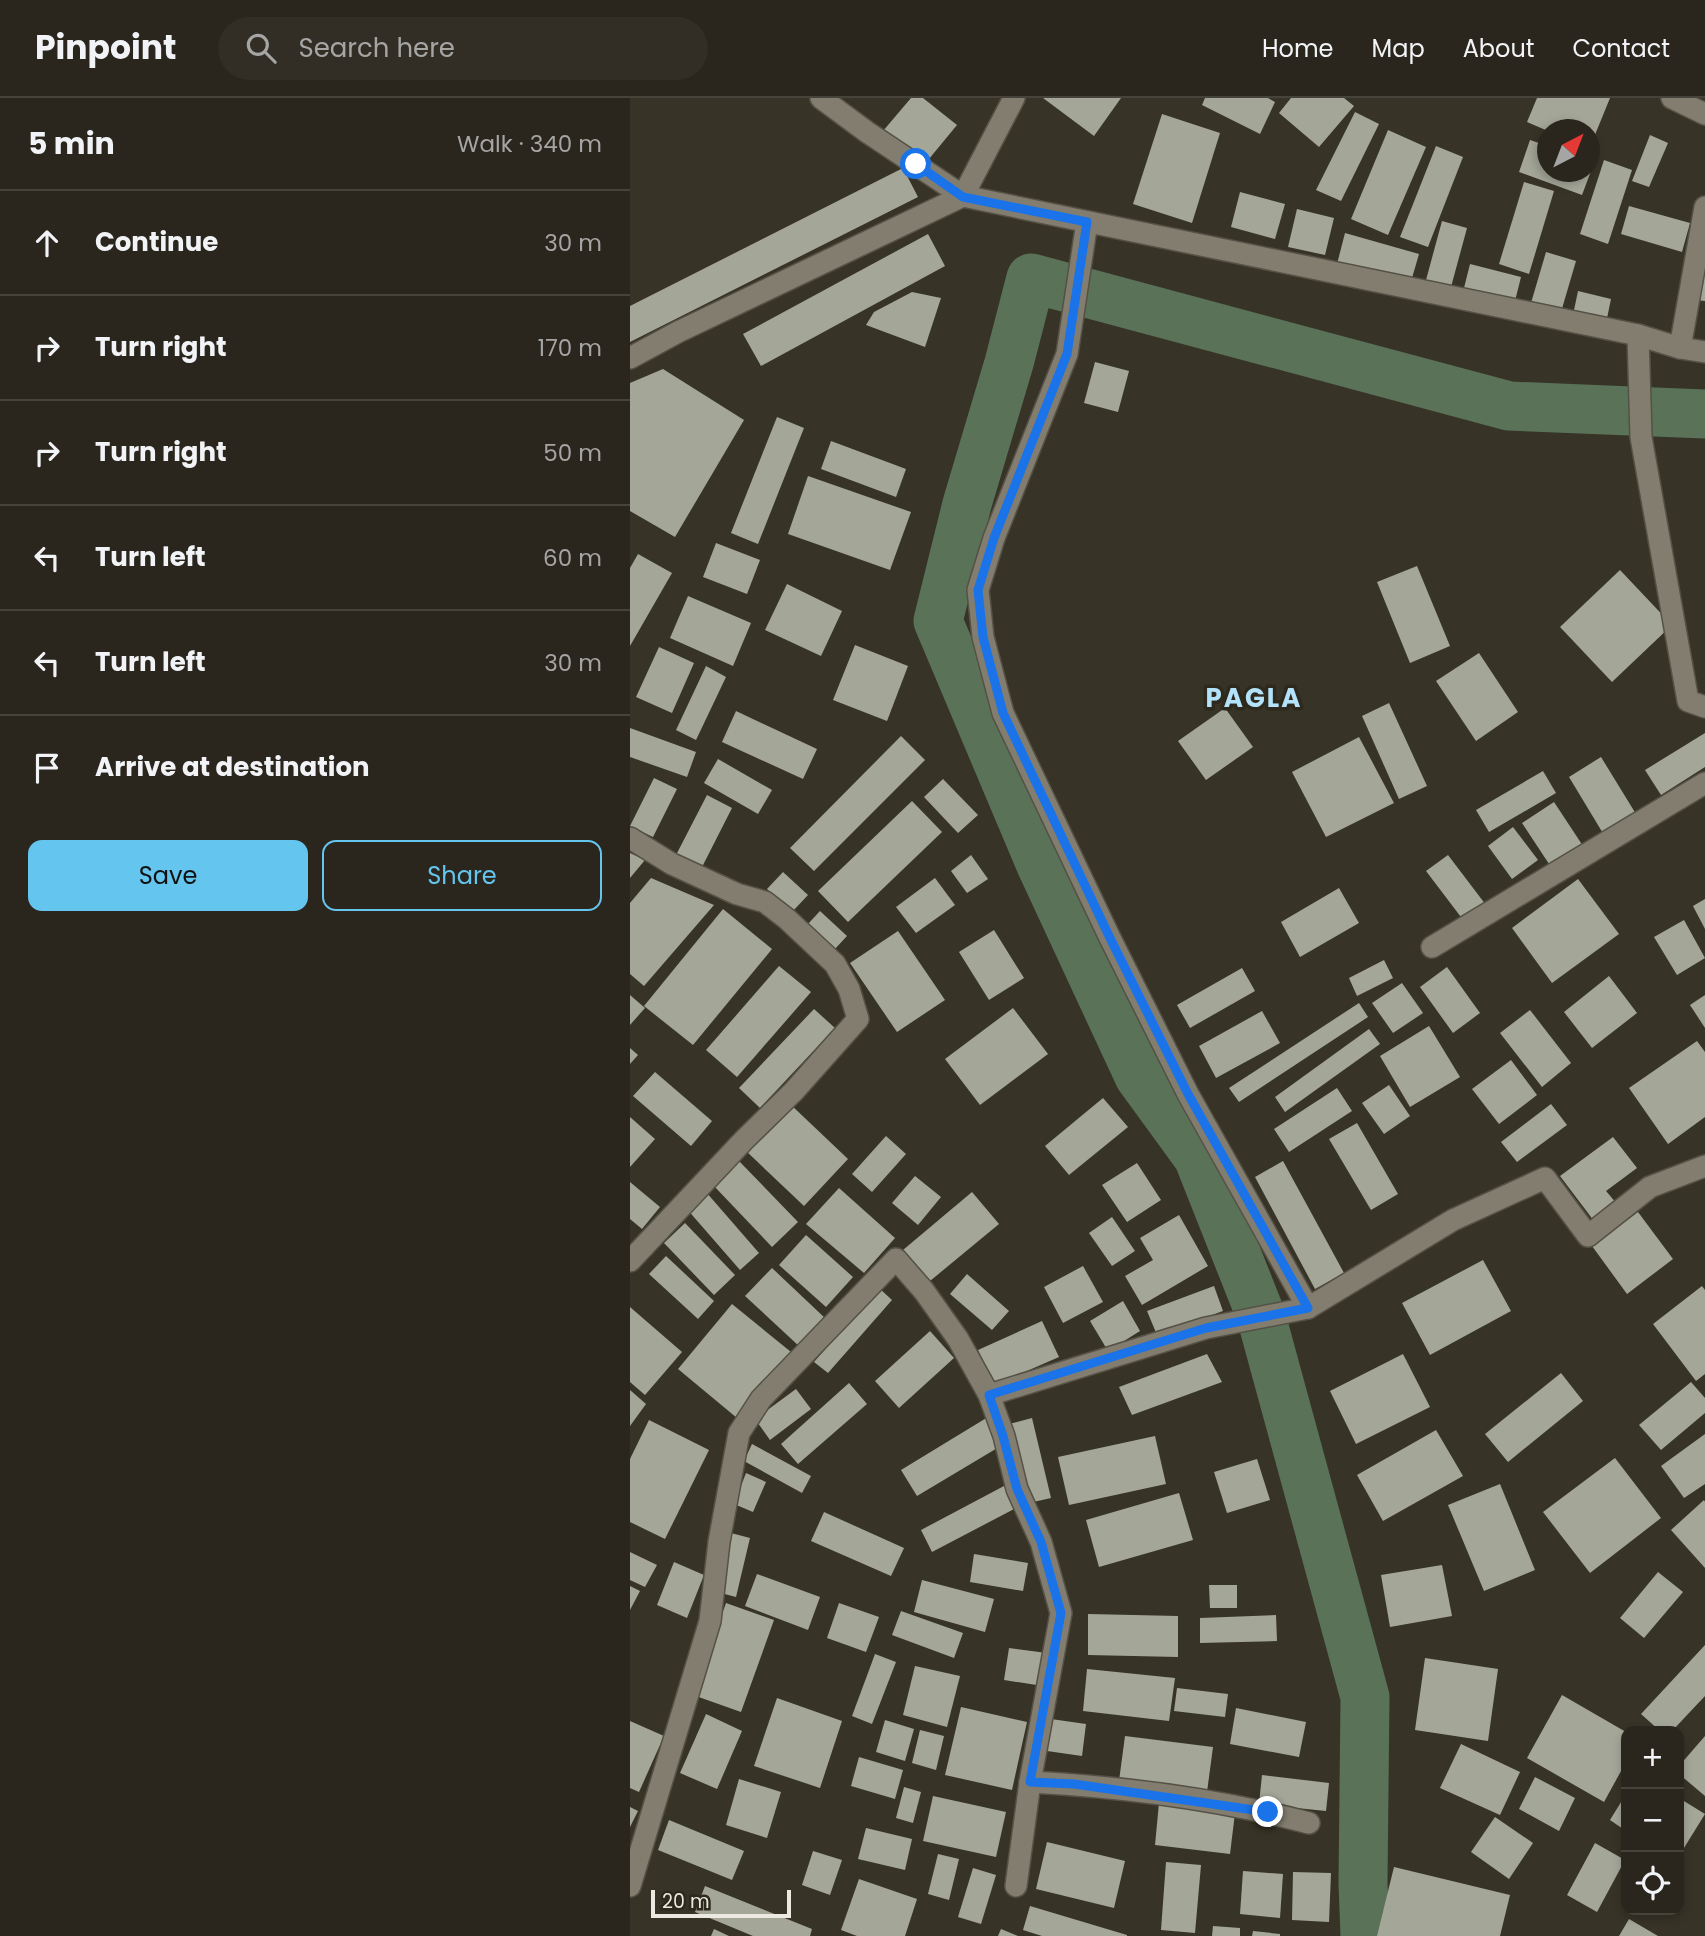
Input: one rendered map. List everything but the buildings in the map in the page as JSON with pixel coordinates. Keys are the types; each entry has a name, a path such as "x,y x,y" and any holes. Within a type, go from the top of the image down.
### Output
{"street":[{"path":"821,98 963,197 1638,335 1680,348 1705,352"},
{"path":"630,358 678,332 963,197 1014,98"},
{"path":"1672,98 1705,114"},
{"path":"1680,348 1705,208"},
{"path":"1087,222 1085,252 1067,354 994,538 978,590 983,637 1003,713 1110,938 1188,1094 1308,1308"},
{"path":"1638,335 1641,438 1688,701 1705,706"},
{"path":"1432,947 1705,783"},
{"path":"630,838 672,864 737,894 765,902 787,919 835,964 849,989 858,1019 794,1091 630,1261"},
{"path":"989,1395 1206,1328 1308,1308 1453,1220 1545,1178 1588,1236 1650,1187 1705,1166"},
{"path":"630,1886 710,1621 719,1542 738,1433 761,1399 895,1259 924,1291 958,1339 989,1395 1017,1489 1041,1542 1061,1613 1030,1782 1016,1886"},
{"path":"1030,1782 1074,1784 1177,1798 1268,1812 1308,1823"}],"waterway":[{"path":"1365,1936 1365,1697 1261,1316 1198,1157 1139,1076 1041,865 938,621 967,504 1031,278 1509,406 1705,414"}],"district":[{"name":"PAGLA","path":"1254,698"}],"route":[{"path":"916,164 963,197 1087,222 1085,252 1067,354 994,538 978,590 983,637 1003,713 1110,938 1188,1094 1308,1308 1206,1328 989,1395 1017,1489 1041,1542 1061,1613 1030,1782 1074,1784 1268,1812"}]}
